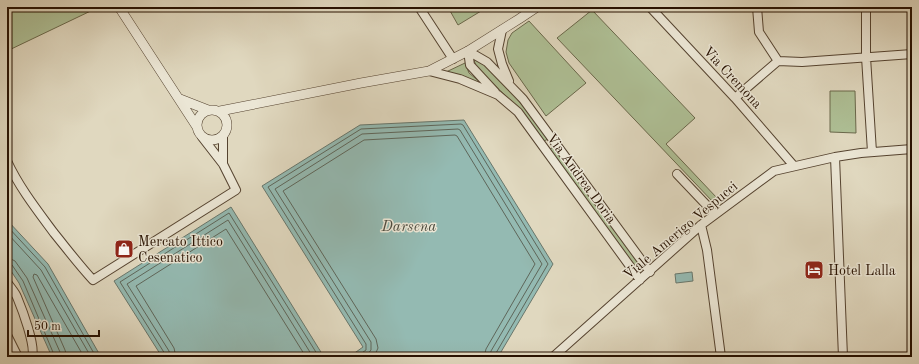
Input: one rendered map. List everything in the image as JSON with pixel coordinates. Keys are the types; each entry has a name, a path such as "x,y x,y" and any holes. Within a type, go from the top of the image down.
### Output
{"street":[{"path":"7,161 12,174 40,214 81,267 94,280 236,190 223,164 202,137 180,99 119,7"},
{"path":"419,7 453,59"},
{"path":"180,99 208,110 220,111 429,71 468,51 537,7"},
{"name":"Via Cremona","path":"650,7 735,98 794,166"},
{"path":"757,7 759,32 778,61"},
{"path":"866,7 866,57 872,152"},
{"name":"Via Andrea Doria","path":"502,30 498,49 511,86"},
{"name":"Via Andrea Doria","path":"468,51 487,62 523,99 650,272"},
{"name":"Via Andrea Doria","path":"468,51 470,65 476,73 518,112 640,280"},
{"path":"735,98 778,61 802,62 912,54"},
{"name":"Via Andrea Doria","path":"429,71 460,79 498,95"},
{"path":"227,121 242,107"},
{"path":"197,127 199,117 202,113 208,110"},
{"path":"220,111 227,121 227,129 223,136 223,164"},
{"path":"202,137 215,140 223,136"},
{"path":"544,148 554,141"},
{"name":"Viale Amerigo Vespucci","path":"553,357 701,225 774,171 835,157 912,149"},
{"path":"835,157 843,357"},
{"path":"677,174 715,214"},
{"path":"701,225 707,250 721,357"},
{"path":"7,282 17,296 32,340 34,350 33,357"},
{"path":"7,335 18,357"}],"green space":[{"path":"7,7 99,7 7,51"},
{"path":"452,7 486,8 458,25 449,9"},
{"path":"592,10 695,118 666,144 717,198 713,202 557,38"},
{"path":"529,21 586,83 546,116 509,63 506,52 508,40 512,33"},
{"path":"474,60 482,63 502,81 548,139 544,141 520,109 477,69"},
{"path":"465,63 469,73 487,88 446,72"},
{"path":"830,91 855,91 856,133 830,132"},
{"path":"554,147 638,261 638,267 634,265 550,149"}],"water":[{"name":"Darsena","path":"464,120 553,264 498,357 349,357 363,347 262,186 360,125"},
{"path":"231,207 324,357 162,357 114,281"},
{"path":"7,220 48,264 101,357 52,357 19,283 7,265"},
{"path":"692,272 693,281 676,283 675,274"}],"place":[{"name":"Mercato Ittico Cesenatico","path":"124,249"},
{"name":"Hotel Lalla","path":"814,270"}]}
